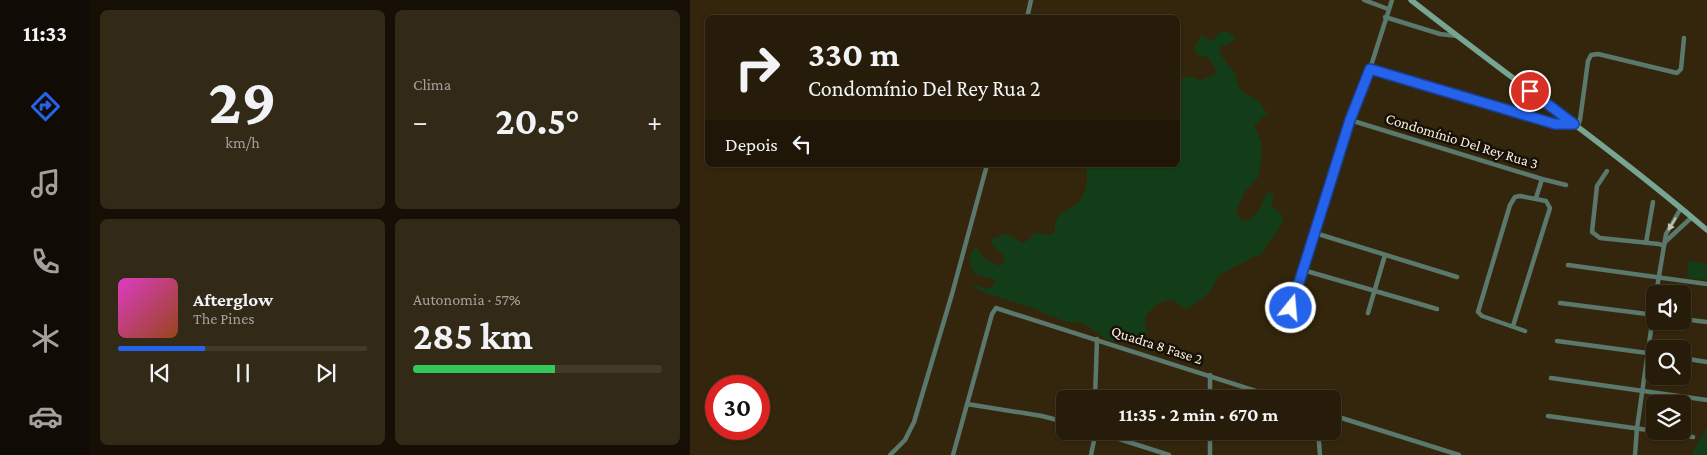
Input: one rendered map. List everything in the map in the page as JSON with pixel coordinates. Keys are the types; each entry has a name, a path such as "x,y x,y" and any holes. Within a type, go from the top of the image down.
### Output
{"street":[{"path":"1028,15 1031,0"},
{"path":"1364,0 1388,9"},
{"path":"1291,308 1350,120 1370,69 1385,17 1392,0"},
{"path":"1410,0 1682,208 1707,230"},
{"path":"1385,17 1440,34 1457,36"},
{"path":"1575,126 1580,120 1588,61 1591,55 1598,54 1677,73 1681,69 1684,38"},
{"path":"1370,69 1555,124 1575,126"},
{"name":"Condomínio Del Rey Rua 3","path":"1350,120 1542,179 1566,184"},
{"path":"890,455 905,440 914,422 952,294 986,167"},
{"path":"1607,171 1597,186 1592,232 1600,238 1665,244"},
{"path":"1536,198 1542,179"},
{"path":"1512,326 1550,208 1547,202 1536,198 1517,196 1510,205 1478,309 1479,314 1482,316 1525,331"},
{"path":"1646,242 1653,202"},
{"path":"1658,285 1666,234 1682,208"},
{"path":"1665,244 1692,217"},
{"path":"1315,233 1457,277"},
{"path":"1368,314 1385,254"},
{"path":"1568,266 1707,284"},
{"path":"1303,270 1437,309"},
{"path":"1560,303 1646,314"},
{"name":"Quadra 8 Fase 2","path":"967,404 995,309 1002,309 1255,390"},
{"path":"1691,320 1707,322"},
{"path":"1096,339 1096,390"},
{"path":"1557,341 1646,353"},
{"path":"1691,359 1707,362"},
{"path":"1635,455 1646,366"},
{"path":"1210,375 1210,390"},
{"path":"1551,378 1707,400"},
{"path":"953,455 967,404 1056,420"},
{"path":"1548,416 1646,429"},
{"path":"1341,418 1442,452 1460,455"},
{"path":"1092,455 1094,440"},
{"path":"1123,440 1169,455"},
{"path":"1210,440 1210,455"},
{"path":"1319,440 1320,455"}],"green space":[{"path":"1225,31 1235,36 1235,39 1225,46 1221,45 1219,47 1222,57 1235,73 1241,91 1259,101 1267,113 1254,126 1262,143 1260,171 1257,179 1246,190 1236,211 1239,218 1245,221 1258,212 1268,192 1274,196 1271,206 1282,215 1283,222 1262,253 1219,275 1209,293 1187,309 1172,300 1158,304 1146,317 1145,323 1148,332 1142,337 1124,341 1109,341 1083,323 1068,322 973,287 976,285 988,289 994,285 995,281 975,274 970,264 972,251 975,248 978,249 983,258 1000,266 1004,260 991,242 992,239 1006,234 1023,243 1030,239 1034,232 1048,235 1055,232 1055,225 1060,215 1077,204 1085,192 1087,183 1086,167 1180,167 1180,79 1189,76 1200,80 1215,74 1216,70 1208,57 1197,55 1194,49 1201,35 1211,41 1214,40 1217,34"},
{"path":"1689,261 1707,264 1707,280 1687,278"},
{"path":"1707,427 1707,455 1691,455"}],"route":[{"path":"1291,308 1350,120 1370,69 1555,124 1574,124 1530,91"}]}
